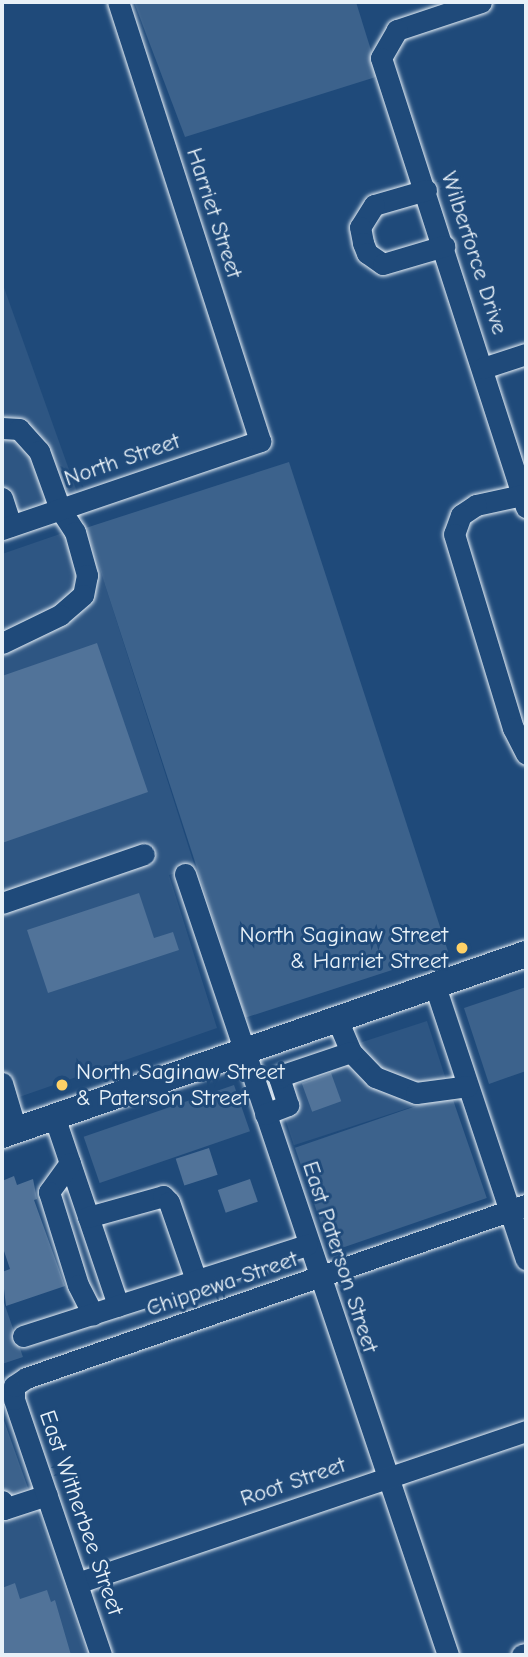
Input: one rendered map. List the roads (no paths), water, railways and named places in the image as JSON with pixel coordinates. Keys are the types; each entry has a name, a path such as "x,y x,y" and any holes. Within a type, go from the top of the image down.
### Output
{"main road":[{"path":"9,1133 526,954"}],"street":[{"name":"Harriet Street","path":"118,2 260,441"},
{"name":"Wilberforce Drive","path":"481,2 397,30 381,58 426,190 524,501"},
{"path":"426,190 374,205 365,213 360,228 363,243 367,253 383,264 444,246"},
{"path":"483,368 526,354"},
{"path":"2,428 19,429 34,444 60,509 75,532 87,575 83,595 43,626 2,643"},
{"name":"North Street","path":"7,528 260,441"},
{"path":"2,498 7,528"},
{"path":"524,501 476,505 461,515 454,534 513,728 526,754"},
{"path":"2,903 144,854"},
{"name":"East Paterson Street","path":"185,874 318,1278 448,1655"},
{"path":"435,986 468,1086 518,1208 526,1259"},
{"path":"327,1022 375,1077 416,1093 468,1086"},
{"path":"327,1022 328,1059"},
{"path":"272,1041 283,1075"},
{"path":"265,1114 288,1105 279,1078 283,1075 351,1052"},
{"path":"2,1083 9,1133"},
{"path":"54,1116 118,1305"},
{"path":"70,1163 49,1192 78,1285 93,1314"},
{"path":"88,1217 163,1195 169,1202 196,1280"},
{"name":"Chippewa Street","path":"15,1386 26,1378 518,1208"},
{"path":"23,1336 307,1245"},
{"name":"East Witherbee Street","path":"15,1386 14,1399 101,1655"},
{"name":"Root Street","path":"77,1583 526,1431"},
{"path":"2,1501 4,1509 47,1495"}],"place":[{"name":"North Saginaw Street & Harriet Street","path":"462,948"},
{"name":"North Saginaw Street & Paterson Street","path":"62,1085"}]}
